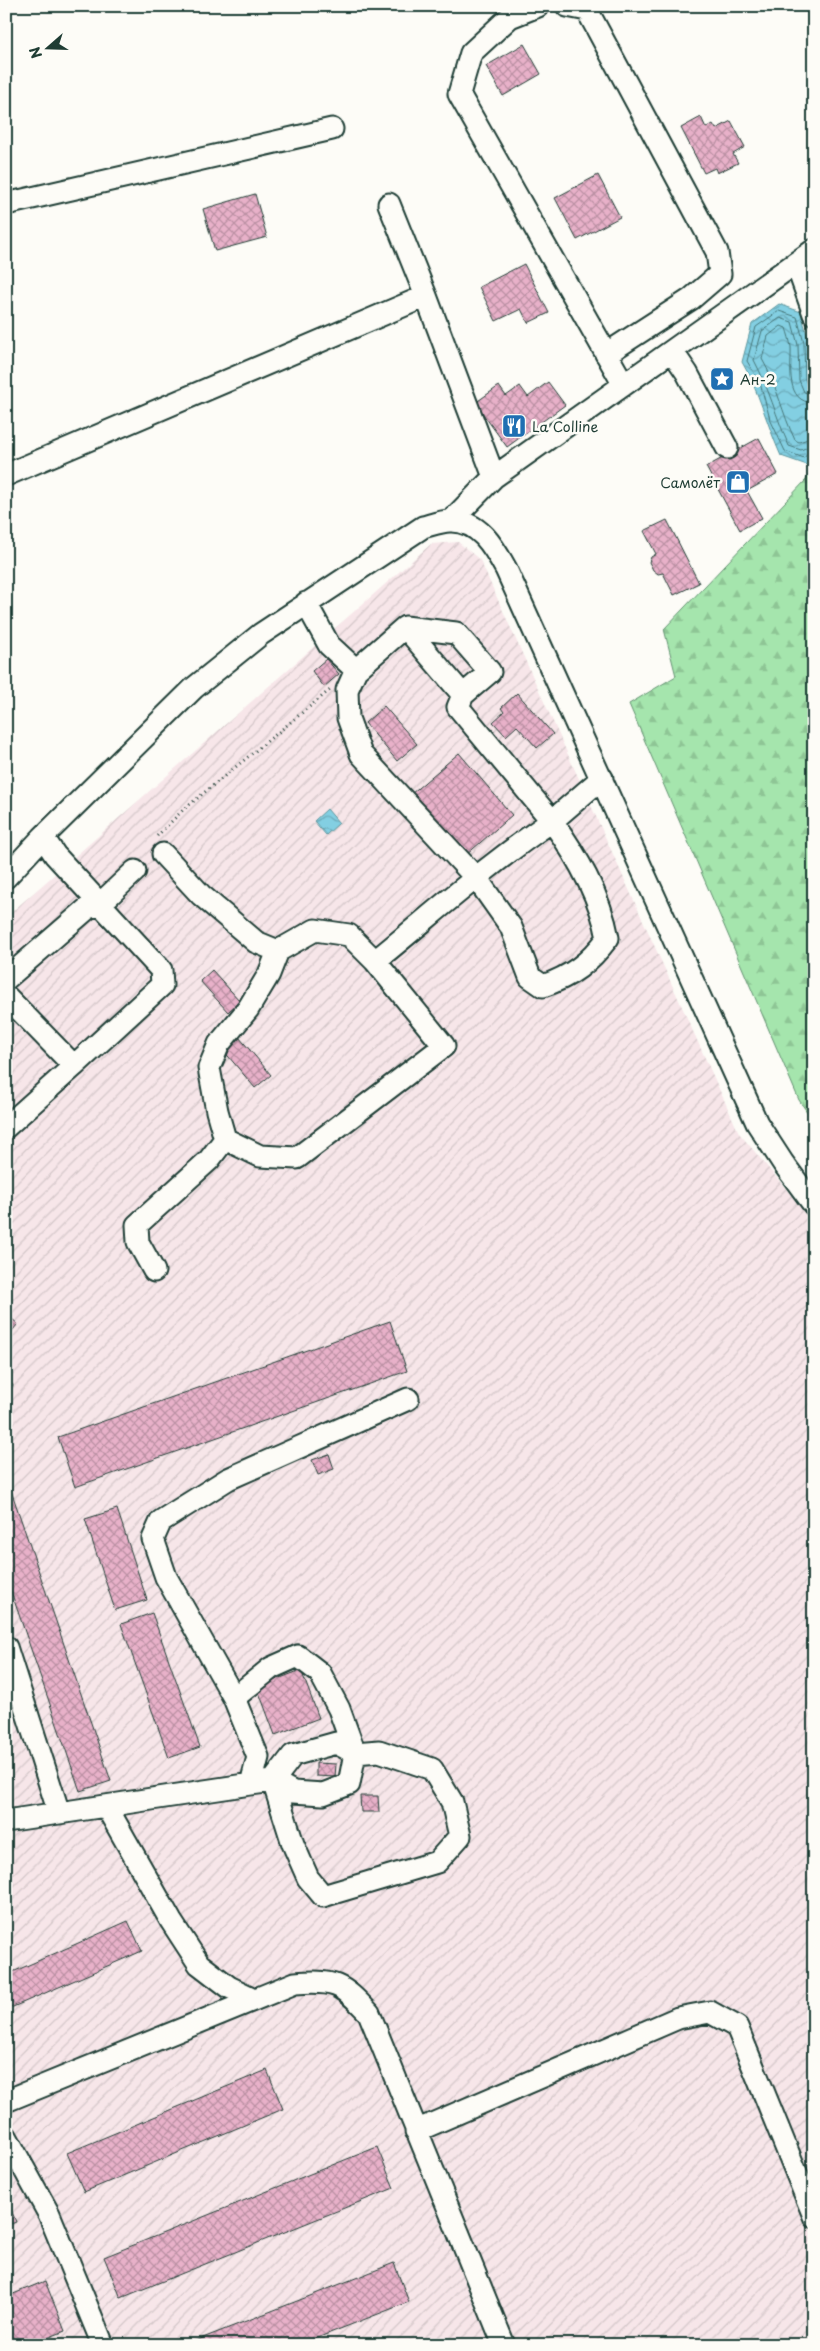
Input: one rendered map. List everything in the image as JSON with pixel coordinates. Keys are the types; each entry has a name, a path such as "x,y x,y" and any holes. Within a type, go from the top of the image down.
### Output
{"street":[{"path":"538,6 510,17 471,53 459,94 624,385"},
{"path":"567,6 587,10 717,252 720,274 691,299 606,354"},
{"path":"6,204 332,129"},
{"path":"390,204 494,477"},
{"path":"451,521 494,477 814,250"},
{"path":"796,263 814,314"},
{"path":"6,475 426,296"},
{"path":"672,351 687,373 728,448"},
{"path":"6,877 43,837 194,688 261,634 423,526 451,521 474,527 492,542 602,778 757,1123 814,1205"},
{"path":"306,603 329,645 356,670"},
{"path":"405,627 463,695"},
{"path":"405,627 456,633 490,672 463,695 458,707 552,821 566,841 603,913 608,938 597,952 567,978 543,986 530,977 511,927 477,879 361,754 348,718 347,690 356,670 405,627"},
{"path":"375,961 528,838 552,821 602,778"},
{"path":"6,1127 162,985 161,970 55,855 43,837"},
{"path":"160,845 201,895 256,942 278,951"},
{"path":"6,979 88,908 100,904 135,871"},
{"path":"315,930 349,935 375,961 444,1046 297,1158 260,1156 226,1139 217,1112 209,1068 219,1044 248,1009 265,981 278,951 315,930"},
{"path":"6,996 74,1066"},
{"path":"154,1271 138,1242 137,1225 209,1160 226,1139"},
{"path":"252,1784 258,1757 234,1698 166,1578 153,1540 161,1521 228,1479 408,1399"},
{"path":"6,1646 59,1813"},
{"path":"6,1821 274,1781 293,1792 323,1794 349,1784 355,1753 339,1709 320,1673 298,1656 270,1668 234,1698"},
{"path":"336,1743 355,1753 379,1751 432,1769 452,1802 460,1836 438,1862 323,1896 304,1870 293,1844 274,1781 293,1756 336,1743"},
{"path":"106,1806 171,1921 199,1964 229,1987 254,1999"},
{"path":"6,2101 294,1983 321,1981 347,1989 369,2013 504,2345"},
{"path":"416,2131 678,2018 710,2012 737,2027 814,2216"},
{"path":"6,2136 48,2214 103,2345"}],"path":[{"path":"160,845 183,810 331,689 347,690"}],"shaded area":[{"path":"458,542 480,560 739,1133 814,1222 814,2345 6,2345 6,917 431,544"}],"green space":[{"path":"814,462 814,1122 799,1100 629,704 676,676 664,629 806,480"}],"water":[{"path":"779,304 801,312 809,343 810,379 814,391 814,451 807,465 781,456 742,362 752,324"},
{"path":"327,809 339,823 326,835 314,821"}],"building":[{"path":"524,44 541,74 503,96 486,66"},
{"path":"701,117 706,128 713,124 716,129 731,121 745,147 733,154 738,163 717,173 715,168 704,173 681,128"},
{"path":"598,175 620,217 577,240 555,198"},
{"path":"255,194 267,237 215,251 203,209"},
{"path":"524,264 549,313 528,323 521,309 496,321 479,287"},
{"name":"La Colline","path":"548,382 565,405 507,447 475,403 499,386 506,396 520,386 528,397"},
{"name":"Самолёт","path":"759,438 778,474 747,491 762,518 740,530 706,467"},
{"path":"667,520 699,583 674,595 663,573 658,574 653,570 649,562 651,557 656,554 644,531"},
{"path":"326,659 339,674 324,687 312,671"},
{"path":"517,693 553,734 537,748 517,726 506,736 493,722 504,712 501,708"},
{"path":"384,706 417,744 397,761 365,723"},
{"path":"459,753 512,815 465,856 411,794"},
{"path":"212,970 240,1001 228,1012 200,981"},
{"path":"239,1037 271,1075 255,1088 223,1050"},
{"path":"6,1065 12,1071 6,1076"},
{"path":"6,1314 18,1324 6,1338"},
{"path":"390,1321 407,1371 75,1487 58,1437"},
{"path":"6,1380 13,1385 6,1395"},
{"path":"329,1454 334,1469 318,1475 312,1460"},
{"path":"6,1476 111,1781 80,1791 6,1577"},
{"path":"117,1509 147,1600 115,1610 85,1519"},
{"path":"152,1613 200,1747 169,1758 121,1624"},
{"path":"301,1670 319,1718 275,1735 257,1687"},
{"path":"316,1763 336,1764 335,1777 316,1776"},
{"path":"360,1796 378,1796 379,1812 361,1812"},
{"path":"128,1921 142,1951 6,2010 6,1975"},
{"path":"267,2070 283,2109 84,2192 67,2153"},
{"path":"377,2147 394,2188 121,2298 104,2257"},
{"path":"6,2197 16,2222 6,2226"},
{"path":"394,2263 409,2302 299,2345 185,2345"},
{"path":"45,2281 65,2331 30,2345 6,2345 6,2297"}],"place":[{"name":"Ан-2","path":"722,379"},
{"name":"La Colline","path":"514,426"},
{"name":"Самолёт","path":"738,482"}]}
